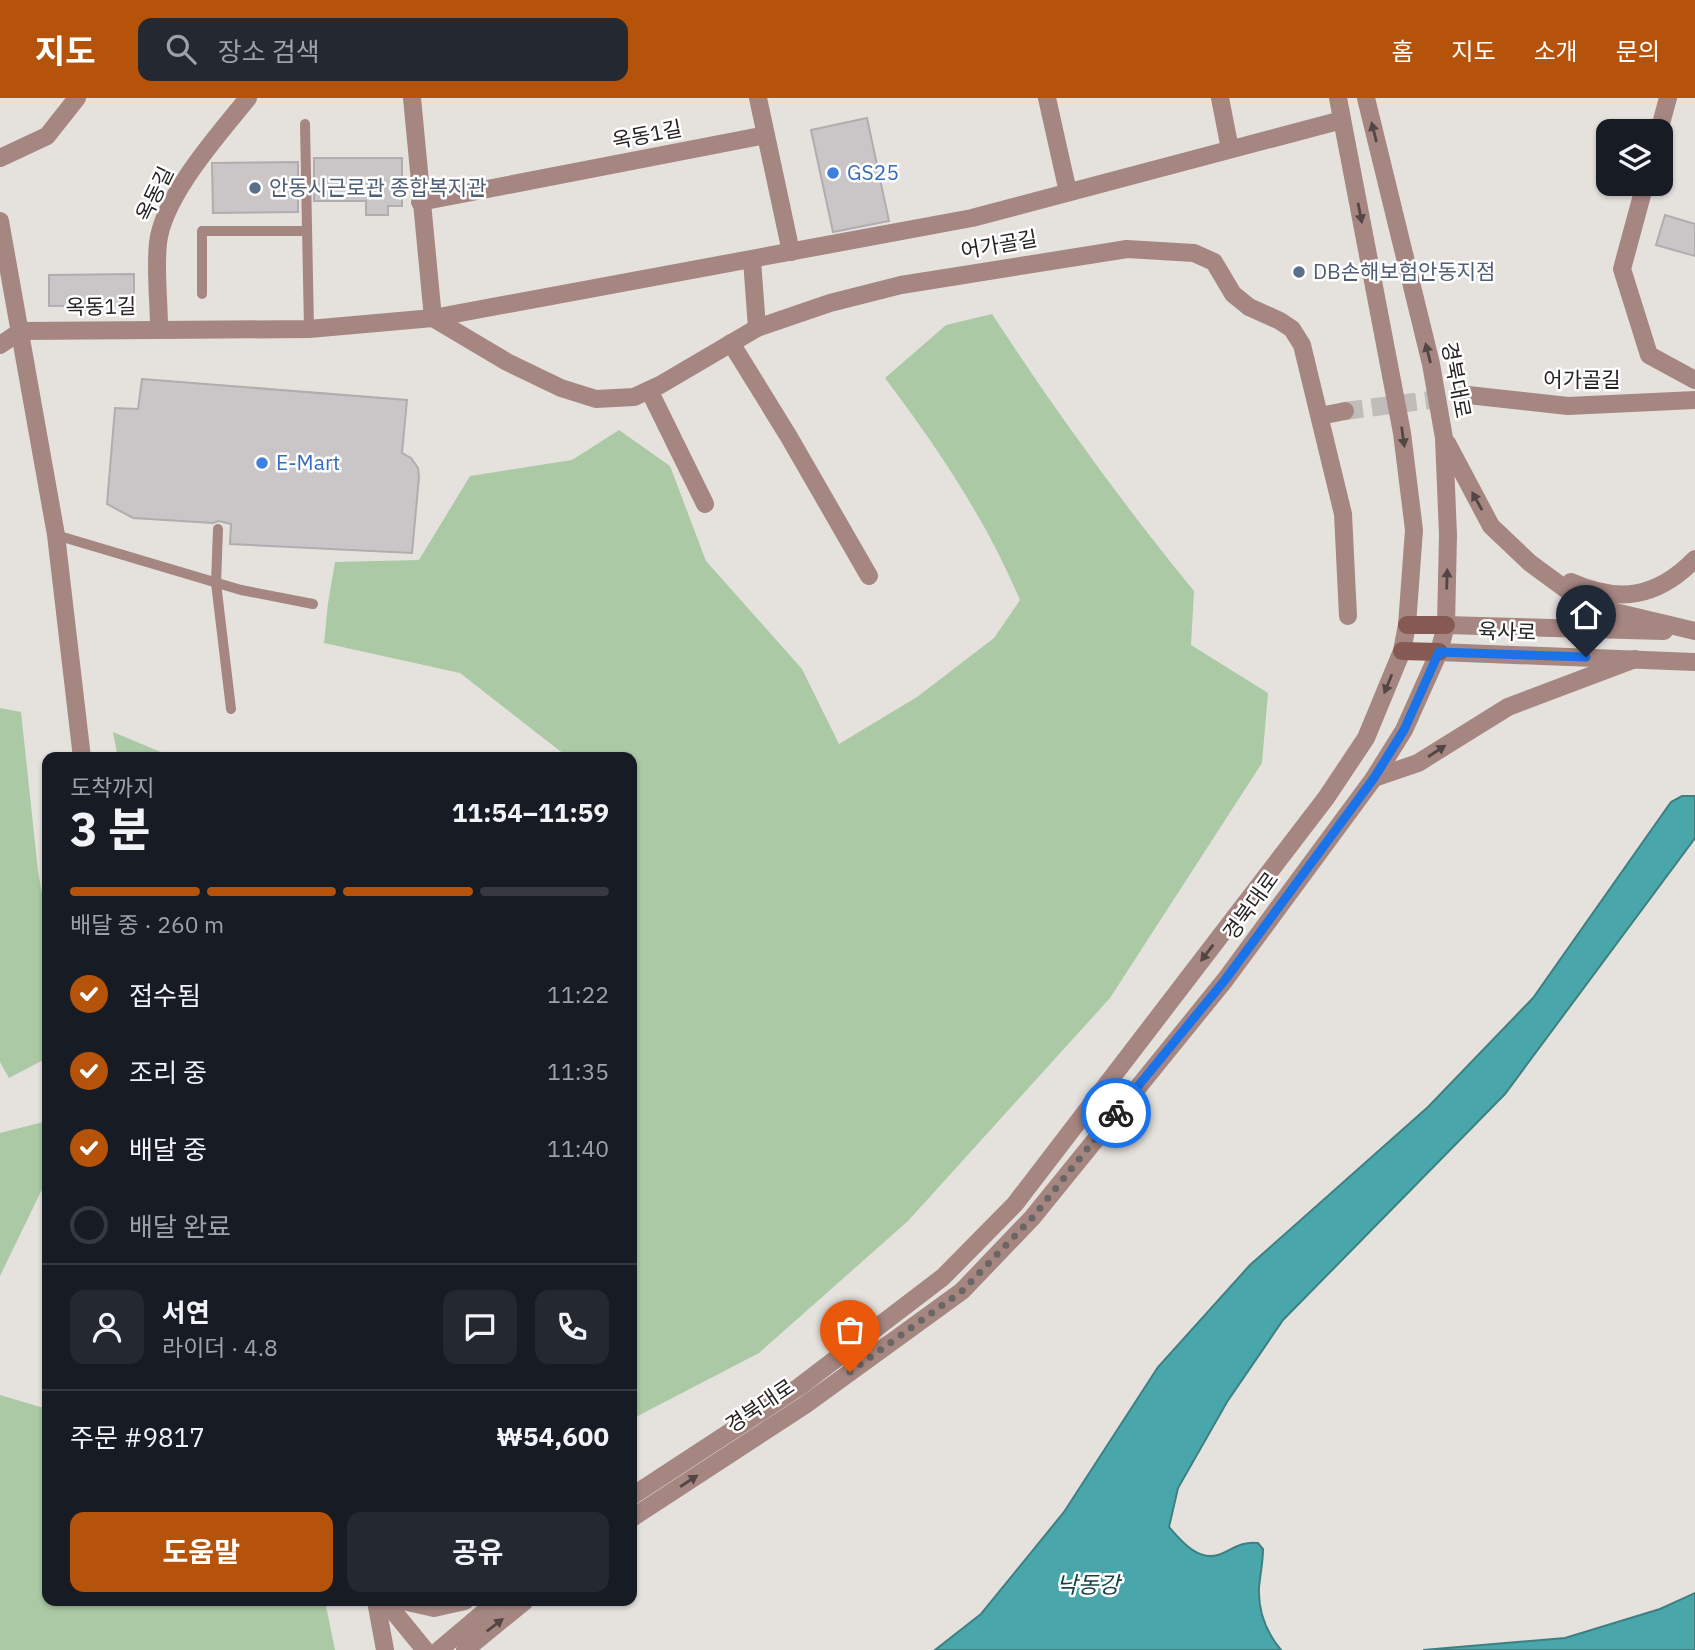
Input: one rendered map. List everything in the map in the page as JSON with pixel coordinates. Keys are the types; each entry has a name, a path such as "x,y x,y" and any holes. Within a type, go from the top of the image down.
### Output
{"main road":[{"name":"육사로","path":"1407,625 1446,625"},
{"name":"육사로","path":"1402,651 1439,652"}],"street":[{"path":"0,158 47,136 77,98"},
{"name":"옥동길","path":"159,329 158,242 163,220 188,173 248,98"},
{"path":"412,98 433,318"},
{"path":"758,98 790,253"},
{"path":"1047,98 1068,192"},
{"path":"1220,98 1230,149"},
{"name":"경북대로","path":"637,1493 799,1387 943,1277 1015,1205 1326,798 1366,738 1402,651 1407,625 1414,530 1402,433 1338,98"},
{"name":"경북대로","path":"637,1515 805,1405 962,1291 1032,1218 1225,980 1374,778 1404,730 1439,652 1446,625 1448,535 1444,438 1431,363 1366,98"},
{"path":"1662,119 1668,98"},
{"name":"옥동1길","path":"21,331 309,329 433,318 972,218 1342,120"},
{"name":"옥동1길","path":"420,202 765,135"},
{"path":"1642,196 1622,269 1649,355 1695,380"},
{"path":"0,221 56,534 81,752"},
{"name":"어가골길","path":"433,318 507,362 561,388 596,399 634,397 757,328 830,303 901,285 1127,248 1194,253 1214,262 1233,294 1249,307 1280,321 1292,330 1302,345 1343,513 1348,616"},
{"path":"752,260 757,328"},
{"path":"0,345 21,331"},
{"path":"731,343 869,576"},
{"path":"649,390 705,504"},
{"name":"어가골길","path":"1468,395 1568,406 1695,400"},
{"path":"1320,416 1345,411"},
{"path":"1444,438 1491,526 1530,564 1574,596 1615,612 1695,631"},
{"path":"1530,564 1581,587 1626,596 1652,590 1679,576 1695,559"},
{"name":"육사로","path":"1446,625 1695,631"},
{"name":"육사로","path":"1439,652 1695,662"},
{"path":"1374,778 1418,763 1508,707 1635,659"},
{"path":"377,1606 385,1650"},
{"path":"389,1606 425,1650"},
{"path":"425,1606 443,1606"},
{"path":"439,1650 491,1606"},
{"path":"465,1650 519,1606"}],"lane":[{"path":"305,124 309,329"},
{"path":"202,295 202,232 307,231"},
{"path":"218,529 216,583 231,709"},
{"path":"56,534 241,590 313,604"}],"green space":[{"path":"992,314 1089,455 1194,591 1191,645 1268,693 1262,763 1110,998 908,1221 759,1353 637,1416 637,752 561,752 460,673 324,643 335,562 419,560 470,476 572,460 619,430 670,466 706,561 802,669 839,744 917,697 994,638 1020,600 992,541 960,485 885,378 946,325"},
{"path":"0,708 21,712 42,894 42,1061 9,1078 0,1062"},
{"path":"113,732 161,752 117,752"},
{"path":"42,1122 42,1189 0,1276 0,1133"},
{"path":"0,1395 42,1408 42,1606 326,1606 335,1650 0,1650"}],"water":[{"name":"낙동강","path":"1682,796 1695,796 1695,838 1505,1094 1283,1320 1227,1402 1178,1488 1169,1527 1191,1549 1205,1556 1213,1556 1248,1543 1258,1543 1263,1549 1260,1605 1268,1629 1281,1650 935,1650 981,1614 1064,1512 1158,1367 1250,1265 1428,1107 1533,998 1671,802"},
{"path":"1695,1593 1695,1650 1423,1650 1565,1638 1660,1609"}],"building":[{"path":"867,118 889,221 833,232 811,130"},
{"path":"314,158 402,158 402,206 388,206 388,215 366,215 366,201 314,201"},
{"name":"안동시근로관 종합복지관","path":"298,162 298,212 213,213 212,163"},
{"path":"1665,215 1695,224 1695,256 1656,245"},
{"path":"134,274 134,305 49,306 49,275"},
{"name":"E-Mart","path":"142,379 407,400 402,453 411,458 418,468 419,477 412,553 230,544 231,524 219,521 213,523 133,518 107,504 115,408 138,409"}],"tunnel":[{"path":"1345,411 1468,395"}],"way so far":[{"path":"850,1372 962,1291 1032,1218 1116,1113"}],"place":[{"name":"GS25","path":"833,173"},
{"name":"안동시근로관 종합복지관","path":"255,188"},
{"name":"DB손해보험안동지점","path":"1299,272"},
{"name":"E-Mart","path":"262,463"}],"route":[{"path":"1116,1113 1225,980 1374,778 1404,730 1439,652 1586,657"}]}
